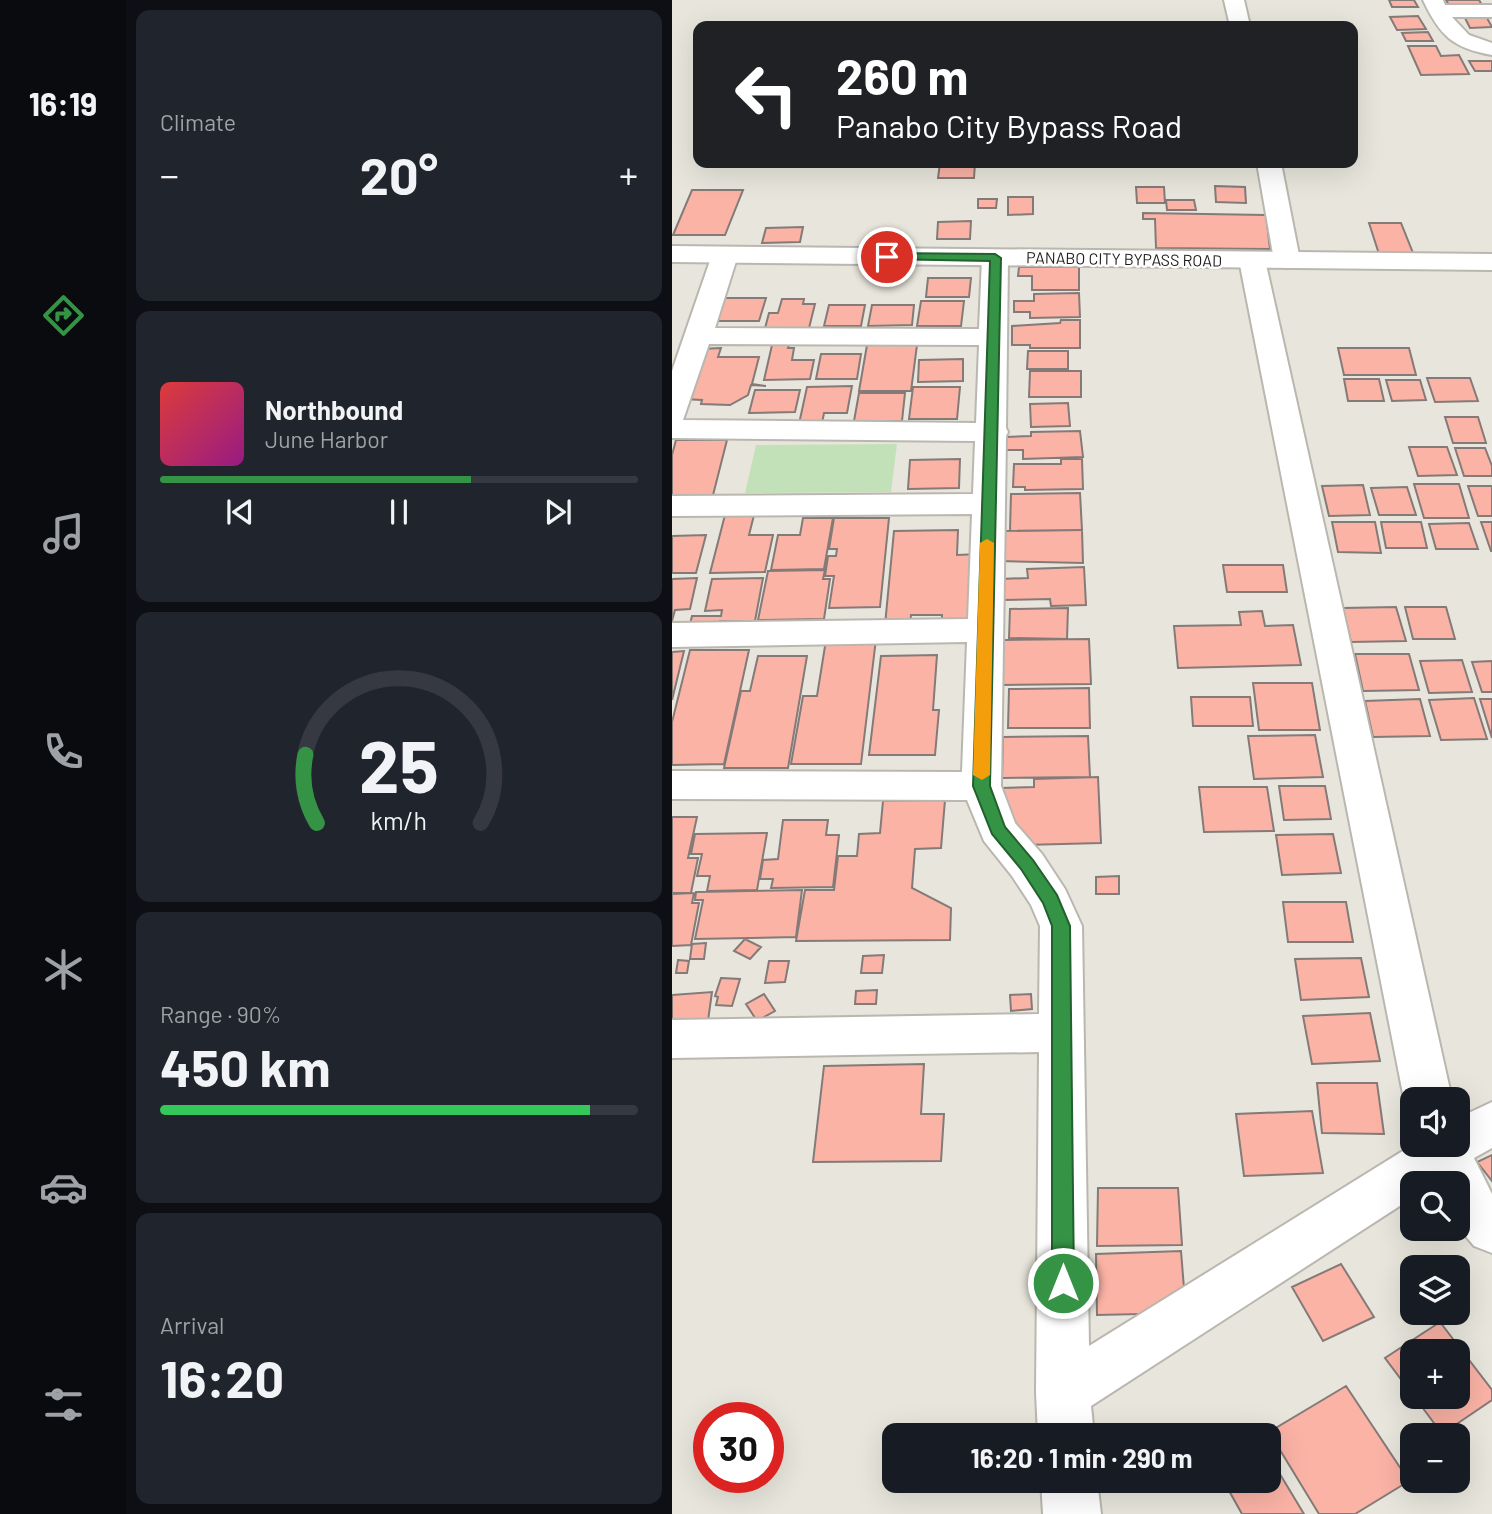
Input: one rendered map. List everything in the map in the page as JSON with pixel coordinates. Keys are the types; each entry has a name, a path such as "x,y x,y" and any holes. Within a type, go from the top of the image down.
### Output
{"street":[{"path":"1234,0 1239,21"},
{"path":"1435,5 1492,11"},
{"path":"1435,5 1454,36 1465,43 1492,49"},
{"path":"1269,168 1270,260 1426,1087"},
{"name":"PANABO CITY BYPASS ROAD","path":"672,254 1492,262"},
{"path":"672,414 724,255"},
{"path":"995,258 993,432 988,504 981,786 998,830 1027,864 1050,900 1061,926 1065,1414"},
{"path":"696,335 994,337"},
{"path":"672,429 993,432"},
{"path":"672,506 988,504"},
{"path":"672,635 984,630"},
{"path":"672,785 981,786"},
{"path":"672,1039 1063,1033"},
{"path":"1470,1135 1492,1123"},
{"path":"1065,1414 1434,1157"},
{"path":"1454,1157 1473,1208 1492,1230"},
{"path":"1070,1493 1072,1514"}],"green space":[{"path":"897,444 891,492 745,493 756,445"}],"building":[{"path":"1389,0 1414,0 1418,7 1392,7"},
{"path":"1446,0 1479,0 1482,5 1449,5"},
{"path":"1418,16 1426,29 1397,30 1390,17"},
{"path":"1465,18 1487,18 1492,27 1470,28"},
{"path":"1428,32 1433,41 1406,41 1402,33"},
{"path":"1408,46 1436,46 1441,56 1459,55 1469,74 1421,75"},
{"path":"1469,61 1492,61 1492,71 1475,71"},
{"path":"939,168 975,168 974,178 938,178"},
{"path":"1215,186 1245,187 1246,203 1216,202"},
{"path":"1136,187 1164,187 1165,203 1137,203"},
{"path":"692,190 743,190 725,235 673,235"},
{"path":"1008,197 1033,197 1033,214 1008,215"},
{"path":"978,199 997,199 996,208 978,208"},
{"path":"1166,200 1194,200 1196,210 1167,210"},
{"path":"1143,213 1266,215 1270,249 1156,248 1155,219 1143,219"},
{"path":"971,221 970,239 937,239 938,222"},
{"path":"1369,223 1401,223 1413,253 1379,254"},
{"path":"803,227 800,242 762,243 766,228"},
{"path":"1019,267 1079,267 1079,290 1032,290 1032,276 1018,276"},
{"path":"928,278 971,278 969,297 926,297"},
{"path":"1079,293 1080,317 1030,318 1030,312 1014,312 1014,301 1034,301 1034,294"},
{"path":"715,298 766,298 759,321 707,321"},
{"path":"782,299 804,299 803,304 815,304 808,332 764,332 769,313 778,313"},
{"path":"921,301 964,301 961,326 917,326"},
{"path":"829,305 865,305 861,326 824,326"},
{"path":"872,305 914,305 912,325 868,326"},
{"path":"1061,320 1080,320 1080,348 1030,348 1030,345 1012,345 1012,326 1060,323"},
{"path":"772,345 789,345 788,348 794,348 792,360 814,360 810,379 764,380"},
{"path":"867,345 917,345 911,391 859,391"},
{"path":"721,348 718,357 759,357 752,384 766,386 751,385 748,395 730,405 701,404 702,400 683,399 700,349"},
{"path":"1338,348 1409,348 1416,375 1344,375"},
{"path":"1028,351 1068,351 1068,369 1027,369"},
{"path":"821,354 861,354 857,379 816,379"},
{"path":"963,359 963,381 918,382 919,360"},
{"path":"1030,371 1081,371 1081,397 1029,397"},
{"path":"1427,378 1470,378 1478,401 1435,402"},
{"path":"1344,379 1379,379 1384,401 1348,401"},
{"path":"1386,380 1420,380 1426,400 1392,401"},
{"path":"852,386 847,413 824,413 822,423 799,424 807,387"},
{"path":"913,387 960,387 957,419 909,419"},
{"path":"755,390 800,390 795,412 749,413"},
{"path":"859,393 905,393 902,421 854,421"},
{"path":"1068,403 1070,426 1031,427 1030,404"},
{"path":"1445,417 1478,417 1486,443 1453,443"},
{"path":"1080,431 1083,457 1023,459 1023,450 1006,450 1006,437 1031,436 1031,432"},
{"path":"676,440 727,440 711,503 672,503 672,455"},
{"path":"1409,447 1447,447 1457,475 1418,476"},
{"path":"1455,448 1485,448 1492,466 1492,476 1464,476"},
{"path":"960,459 959,488 908,489 910,460"},
{"path":"1061,459 1082,459 1083,489 1025,490 1025,487 1013,487 1014,464 1061,464"},
{"path":"1414,484 1459,484 1469,518 1424,518"},
{"path":"1363,485 1370,515 1329,516 1322,486"},
{"path":"1468,486 1492,486 1492,516 1478,516"},
{"path":"1407,487 1416,515 1379,515 1371,488"},
{"path":"1080,493 1082,530 1010,531 1011,494"},
{"path":"725,515 754,515 749,535 773,535 765,572 710,573"},
{"path":"803,518 833,518 824,569 771,570 778,535 800,535"},
{"path":"834,518 889,518 880,607 829,608 834,576 825,576 828,556 836,556 837,549 829,549"},
{"path":"1332,522 1375,522 1381,553 1338,552"},
{"path":"1381,522 1421,522 1427,548 1386,548"},
{"path":"1481,522 1492,522 1492,551 1491,551"},
{"path":"1469,523 1478,549 1436,549 1429,524"},
{"path":"958,530 957,555 979,554 977,621 942,622 942,615 911,615 910,624 885,625 894,531"},
{"path":"1082,530 1083,563 999,561 999,531"},
{"path":"706,535 696,573 672,573 672,536"},
{"path":"1223,565 1283,565 1287,592 1227,592"},
{"path":"1084,567 1086,605 1051,606 1050,599 1000,600 1000,579 1028,578 1027,569"},
{"path":"825,570 823,579 830,579 824,619 758,620 768,571"},
{"path":"697,578 690,609 675,610 672,621 672,579"},
{"path":"763,578 755,621 720,621 719,627 689,628 692,616 721,616 722,610 705,611 712,579"},
{"path":"1396,607 1406,641 1351,642 1343,608"},
{"path":"1405,607 1446,607 1455,639 1413,639"},
{"path":"1068,608 1067,639 1009,638 1010,609"},
{"path":"1262,611 1265,626 1293,625 1301,665 1178,668 1174,626 1241,625 1239,612"},
{"path":"876,639 861,764 791,764 803,696 817,696 826,640"},
{"path":"1089,639 1091,684 1002,685 1003,640"},
{"path":"690,650 749,650 724,764 672,765 672,722"},
{"path":"684,651 672,700 672,652"},
{"path":"1355,654 1409,654 1419,690 1363,691"},
{"path":"937,655 933,710 939,710 935,755 869,755 881,656"},
{"path":"758,656 807,656 788,768 724,768 741,691 750,691"},
{"path":"1462,660 1472,692 1429,693 1420,661"},
{"path":"1492,661 1492,692 1482,692 1472,662"},
{"path":"1253,683 1312,683 1320,730 1259,730"},
{"path":"1089,688 1090,728 1008,728 1009,689"},
{"path":"1191,697 1250,697 1253,726 1193,726"},
{"path":"1474,698 1487,739 1441,740 1429,700"},
{"path":"1420,699 1430,736 1373,737 1365,701"},
{"path":"1480,699 1492,699 1492,738"},
{"path":"1315,735 1323,777 1254,779 1248,736"},
{"path":"1088,736 1090,777 1002,778 1003,737"},
{"path":"1098,777 1101,843 1024,845 1023,831 1000,827 1000,788 1034,787 1034,779"},
{"path":"1279,786 1325,786 1331,819 1284,820"},
{"path":"1199,787 1267,787 1274,831 1204,832"},
{"path":"945,800 941,848 915,849 912,888 951,908 950,940 796,941 805,890 834,890 838,856 857,856 859,834 880,833 883,801"},
{"path":"672,817 697,817 688,858 698,858 691,893 672,893"},
{"path":"783,820 828,820 826,835 839,835 833,887 771,888 773,879 760,879 763,860 778,859"},
{"path":"767,833 757,890 707,891 710,876 697,876 702,854 691,854 695,834"},
{"path":"1333,834 1341,873 1282,875 1276,835"},
{"path":"1119,876 1119,894 1096,894 1096,877"},
{"path":"802,890 796,937 695,939 703,900 695,900 696,892"},
{"path":"694,893 692,903 699,903 691,945 672,946 672,894"},
{"path":"1283,902 1346,902 1353,942 1288,942"},
{"path":"745,939 761,947 750,959 734,951"},
{"path":"706,943 704,959 690,959 692,944"},
{"path":"884,955 882,973 861,973 863,956"},
{"path":"1361,958 1369,997 1301,1000 1295,959"},
{"path":"678,960 689,961 687,973 676,973"},
{"path":"769,961 789,961 785,982 765,983"},
{"path":"721,978 740,979 732,1006 716,1005 718,997 715,996"},
{"path":"877,990 876,1004 855,1004 856,991"},
{"path":"712,992 707,1028 672,1029 672,995"},
{"path":"764,994 775,1011 757,1021 746,1004"},
{"path":"1031,994 1032,1009 1011,1011 1010,995"},
{"path":"1370,1013 1380,1061 1312,1064 1303,1016"},
{"path":"924,1064 921,1114 944,1114 941,1161 813,1162 824,1066"},
{"path":"1317,1083 1377,1083 1384,1134 1322,1133"},
{"path":"1312,1111 1323,1173 1244,1176 1236,1114"},
{"path":"1492,1155 1492,1181 1477,1162"},
{"path":"1098,1188 1178,1188 1182,1245 1097,1246"},
{"path":"1181,1251 1186,1313 1097,1315 1096,1254"},
{"path":"1341,1264 1374,1317 1323,1341 1292,1287"},
{"path":"1435,1325 1442,1325 1453,1339 1414,1339"},
{"path":"1400,1348 1400,1378 1385,1358"},
{"path":"1470,1361 1492,1390 1492,1400 1458,1423 1434,1423 1424,1409 1470,1409"},
{"path":"1346,1386 1400,1467 1400,1486 1355,1514 1319,1514 1281,1452 1281,1425"},
{"path":"1281,1476 1304,1514 1242,1514 1230,1493 1281,1493"}],"slow traffic":[{"path":"982,775 987,543"}],"route":[{"path":"887,257 995,258 993,432 988,504 981,786 998,830 1027,864 1050,900 1061,926 1063,1283"}]}
